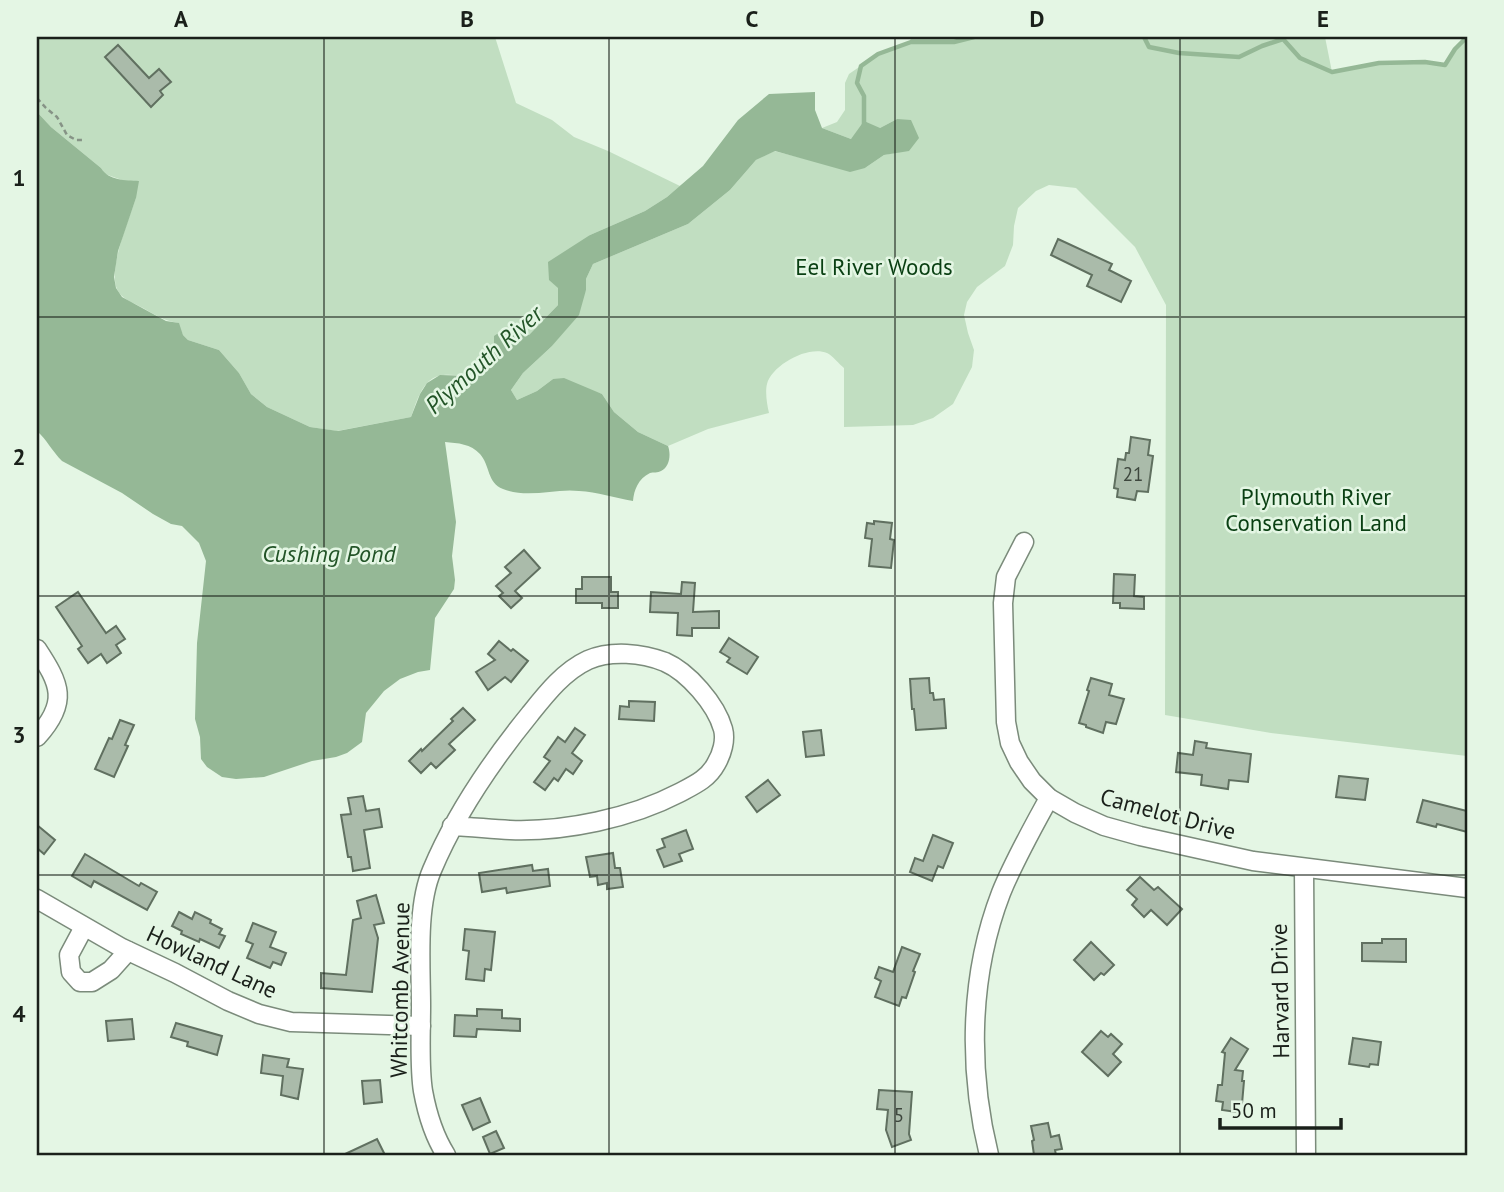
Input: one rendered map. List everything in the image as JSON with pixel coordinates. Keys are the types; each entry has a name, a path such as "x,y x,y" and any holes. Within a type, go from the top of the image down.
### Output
{"street":[{"name":"Camelot Drive","path":"1024,542 1006,577 1003,603 1006,722 1010,743 1019,762 1032,782 1049,798 1075,813 1116,830 1252,861 1467,888"},
{"path":"37,649 52,671 58,690 57,706 49,724 37,737"},
{"name":"Whitcomb Avenue","path":"446,1155 430,1121 423,1089 421,938 424,895 428,879 452,826 475,789 548,692 567,674 588,660 610,654 648,657 667,663 702,691 724,731 723,746 710,774 672,797 643,808 618,816 554,827 512,830 452,826"},
{"path":"989,1155 975,1067 975,1026 980,973 987,938 1001,894 1049,798"},
{"name":"Harvard Drive","path":"1304,869 1306,1155"},
{"name":"Howland Lane","path":"37,900 128,951 259,1014 291,1022 421,1026"},
{"path":"84,927 69,955 71,972 80,982 92,982 111,970 128,951"}],"path":[{"path":"37,98 57,117 67,135 85,141"}],"green space":[{"path":"37,37 495,37 516,103 552,120 574,137 680,186 645,211 590,235 558,288 558,305 529,335 503,330 489,365 481,371 435,377 420,394 411,417 337,431 310,427 267,407 251,394 239,373 219,350 188,340 178,323 156,315 121,295 117,289 115,269 136,198 122,180 105,174 37,112"},
{"path":"910,37 1325,37 1332,72 1402,63 1445,65 1467,37 1467,756 1271,733 1165,715 1166,305 1135,247 1076,188 1049,185 1036,191 1018,208 1013,245 1005,266 977,287 967,302 964,315 974,350 972,367 953,404 933,418 913,425 844,427 844,368 829,354 819,351 792,358 770,377 766,387 769,413 708,429 668,446 638,432 614,412 602,394 553,379 537,391 517,400 511,390 523,373 551,347 586,290 586,279 593,264 688,224 730,190 756,160 774,151 865,168 884,155 909,150 897,119 851,139 822,128 837,122 845,110 845,83 849,74 878,54 911,42"}],"water":[{"name":"Cushing Pond","path":"815,92 815,110 822,128 851,139 864,121 880,128 897,119 911,120 919,138 909,151 884,155 865,168 850,172 775,151 756,160 730,190 688,224 593,264 586,279 579,315 523,373 511,390 517,400 537,391 553,379 564,378 602,394 614,412 638,432 668,446 669,460 666,467 642,478 633,501 570,490 513,492 494,483 483,458 473,448 445,442 456,522 452,556 455,580 454,589 435,618 430,670 400,679 384,691 366,713 362,742 347,753 264,777 222,777 207,767 201,759 200,737 195,719 197,643 206,561 199,543 182,526 171,524 122,493 62,461 37,431 37,112 108,175 139,181 118,251 114,277 116,288 122,297 166,321 179,323 188,340 219,350 239,373 251,394 267,407 310,427 338,431 411,417 427,383 440,375 471,376 490,364 494,352 494,336 503,330 529,335 558,305 558,288 549,280 548,262 590,235 645,211 667,197 703,166 738,120 769,94"}],"building":[{"path":"118,45 149,78 159,69 171,82 160,91 163,95 151,107 105,57"},
{"path":"1058,239 1112,264 1109,270 1131,281 1121,302 1087,286 1092,275 1051,255"},
{"path":"1131,437 1150,440 1148,455 1153,456 1148,492 1137,491 1135,500 1117,497 1118,489 1114,488 1118,459 1125,460 1126,453 1129,453"},
{"path":"874,521 892,523 890,539 894,540 891,568 869,566 872,539 865,538 867,523 874,524"},
{"path":"524,550 540,568 515,591 522,598 511,608 499,596 503,593 496,586 511,573 505,567"},
{"path":"1114,574 1135,575 1134,596 1144,597 1144,609 1120,608 1120,603 1113,603"},
{"path":"582,577 611,577 611,592 618,592 618,608 602,608 602,603 576,603 576,589 582,589"},
{"path":"682,582 695,583 693,612 719,611 719,628 692,628 692,636 677,635 678,613 650,612 651,592 681,594"},
{"path":"78,592 106,633 116,626 125,639 116,645 121,653 107,663 101,654 88,663 78,649 82,646 56,607"},
{"path":"729,638 758,657 747,674 727,662 730,658 720,652"},
{"path":"499,641 528,661 511,682 505,677 488,690 476,672 495,660 488,654"},
{"path":"929,678 930,693 933,693 934,700 944,699 946,728 916,730 910,679"},
{"path":"1091,678 1112,684 1109,695 1124,699 1116,724 1106,722 1103,733 1079,723"},
{"path":"629,701 655,702 654,721 619,719 620,706 629,707"},
{"path":"463,708 475,720 449,744 455,750 436,768 431,763 421,773 409,761 453,721 451,719"},
{"path":"120,720 134,725 114,777 95,769"},
{"path":"575,728 585,735 572,753 582,761 573,774 566,769 558,781 554,778 545,790 534,782 550,761 544,757 558,737 565,742"},
{"path":"821,730 824,755 806,757 803,732"},
{"path":"1195,741 1207,743 1206,748 1251,754 1248,782 1229,780 1228,789 1201,785 1202,775 1176,772 1178,753 1193,755"},
{"path":"1339,776 1368,779 1365,800 1336,797"},
{"path":"768,780 780,795 757,812 746,797"},
{"path":"363,796 366,811 379,809 382,827 364,830 370,868 353,871 341,815 351,814 348,798"},
{"path":"1423,800 1467,811 1467,832 1417,822"},
{"path":"37,825 55,840 44,854 37,848"},
{"path":"686,830 693,849 679,854 682,861 664,867 657,850 665,847 662,839"},
{"path":"933,835 953,843 943,868 938,866 932,881 910,872 915,858 923,861"},
{"path":"613,853 615,868 620,868 623,887 607,889 607,883 598,885 597,876 590,877 586,857"},
{"path":"85,854 139,886 141,883 157,892 147,910 94,881 91,887 72,876"},
{"path":"532,865 533,871 548,869 550,886 507,893 506,888 482,892 479,873"},
{"path":"1140,877 1154,890 1158,887 1182,909 1167,925 1151,910 1144,917 1132,905 1137,899 1127,890"},
{"path":"376,895 384,923 374,925 378,938 372,992 321,988 321,973 346,975 353,920 361,918 357,901"},
{"path":"179,912 192,919 195,912 222,929 219,934 225,936 219,948 181,934 182,931 172,926"},
{"path":"253,923 276,932 270,947 286,953 281,965 273,962 270,968 247,958 253,944 246,941"},
{"path":"465,929 495,932 491,970 485,969 484,981 466,979 469,951 463,950"},
{"path":"1382,939 1406,939 1406,962 1362,961 1362,943 1382,943"},
{"path":"1091,942 1114,965 1094,980 1074,960"},
{"path":"902,947 920,954 906,998 902,997 899,1006 875,997 881,981 875,978 879,967 893,972"},
{"path":"477,1009 502,1010 502,1018 520,1019 520,1031 477,1029 476,1037 454,1036 455,1015 477,1016"},
{"path":"132,1019 134,1039 108,1041 106,1021"},
{"path":"176,1023 222,1036 217,1055 187,1046 188,1042 171,1037"},
{"path":"1101,1031 1108,1037 1111,1034 1122,1044 1113,1054 1121,1062 1108,1076 1082,1052"},
{"path":"1231,1038 1248,1049 1235,1070 1243,1071 1244,1081 1242,1104 1238,1103 1237,1112 1222,1110 1223,1102 1216,1101 1218,1085 1222,1085 1225,1053 1222,1052"},
{"path":"1353,1038 1381,1042 1378,1065 1370,1064 1369,1067 1349,1064"},
{"path":"263,1055 289,1059 287,1067 303,1069 298,1099 281,1095 283,1076 261,1073"},
{"path":"380,1080 382,1102 364,1104 362,1081"},
{"path":"879,1090 912,1092 909,1134 911,1140 892,1147 886,1130 888,1110 877,1109"},
{"path":"480,1098 490,1122 473,1130 462,1105"},
{"path":"1048,1123 1051,1137 1059,1135 1062,1149 1055,1150 1056,1155 1034,1155 1031,1126"},
{"path":"496,1131 504,1148 490,1154 483,1137"},
{"path":"377,1139 385,1155 343,1155"}],"waterway":[{"name":"Plymouth River","path":"864,126 864,96 857,83 861,66 878,54 911,42 954,42 974,37"},
{"name":"Plymouth River","path":"1144,37 1149,47 1179,53 1239,57 1283,39 1300,58 1332,72 1379,63 1425,62 1445,65 1467,37"}],"park label":[{"name":"Eel River Woods","path":"874,267"},
{"name":"Plymouth River Conservation Land","path":"1316,510"}]}
